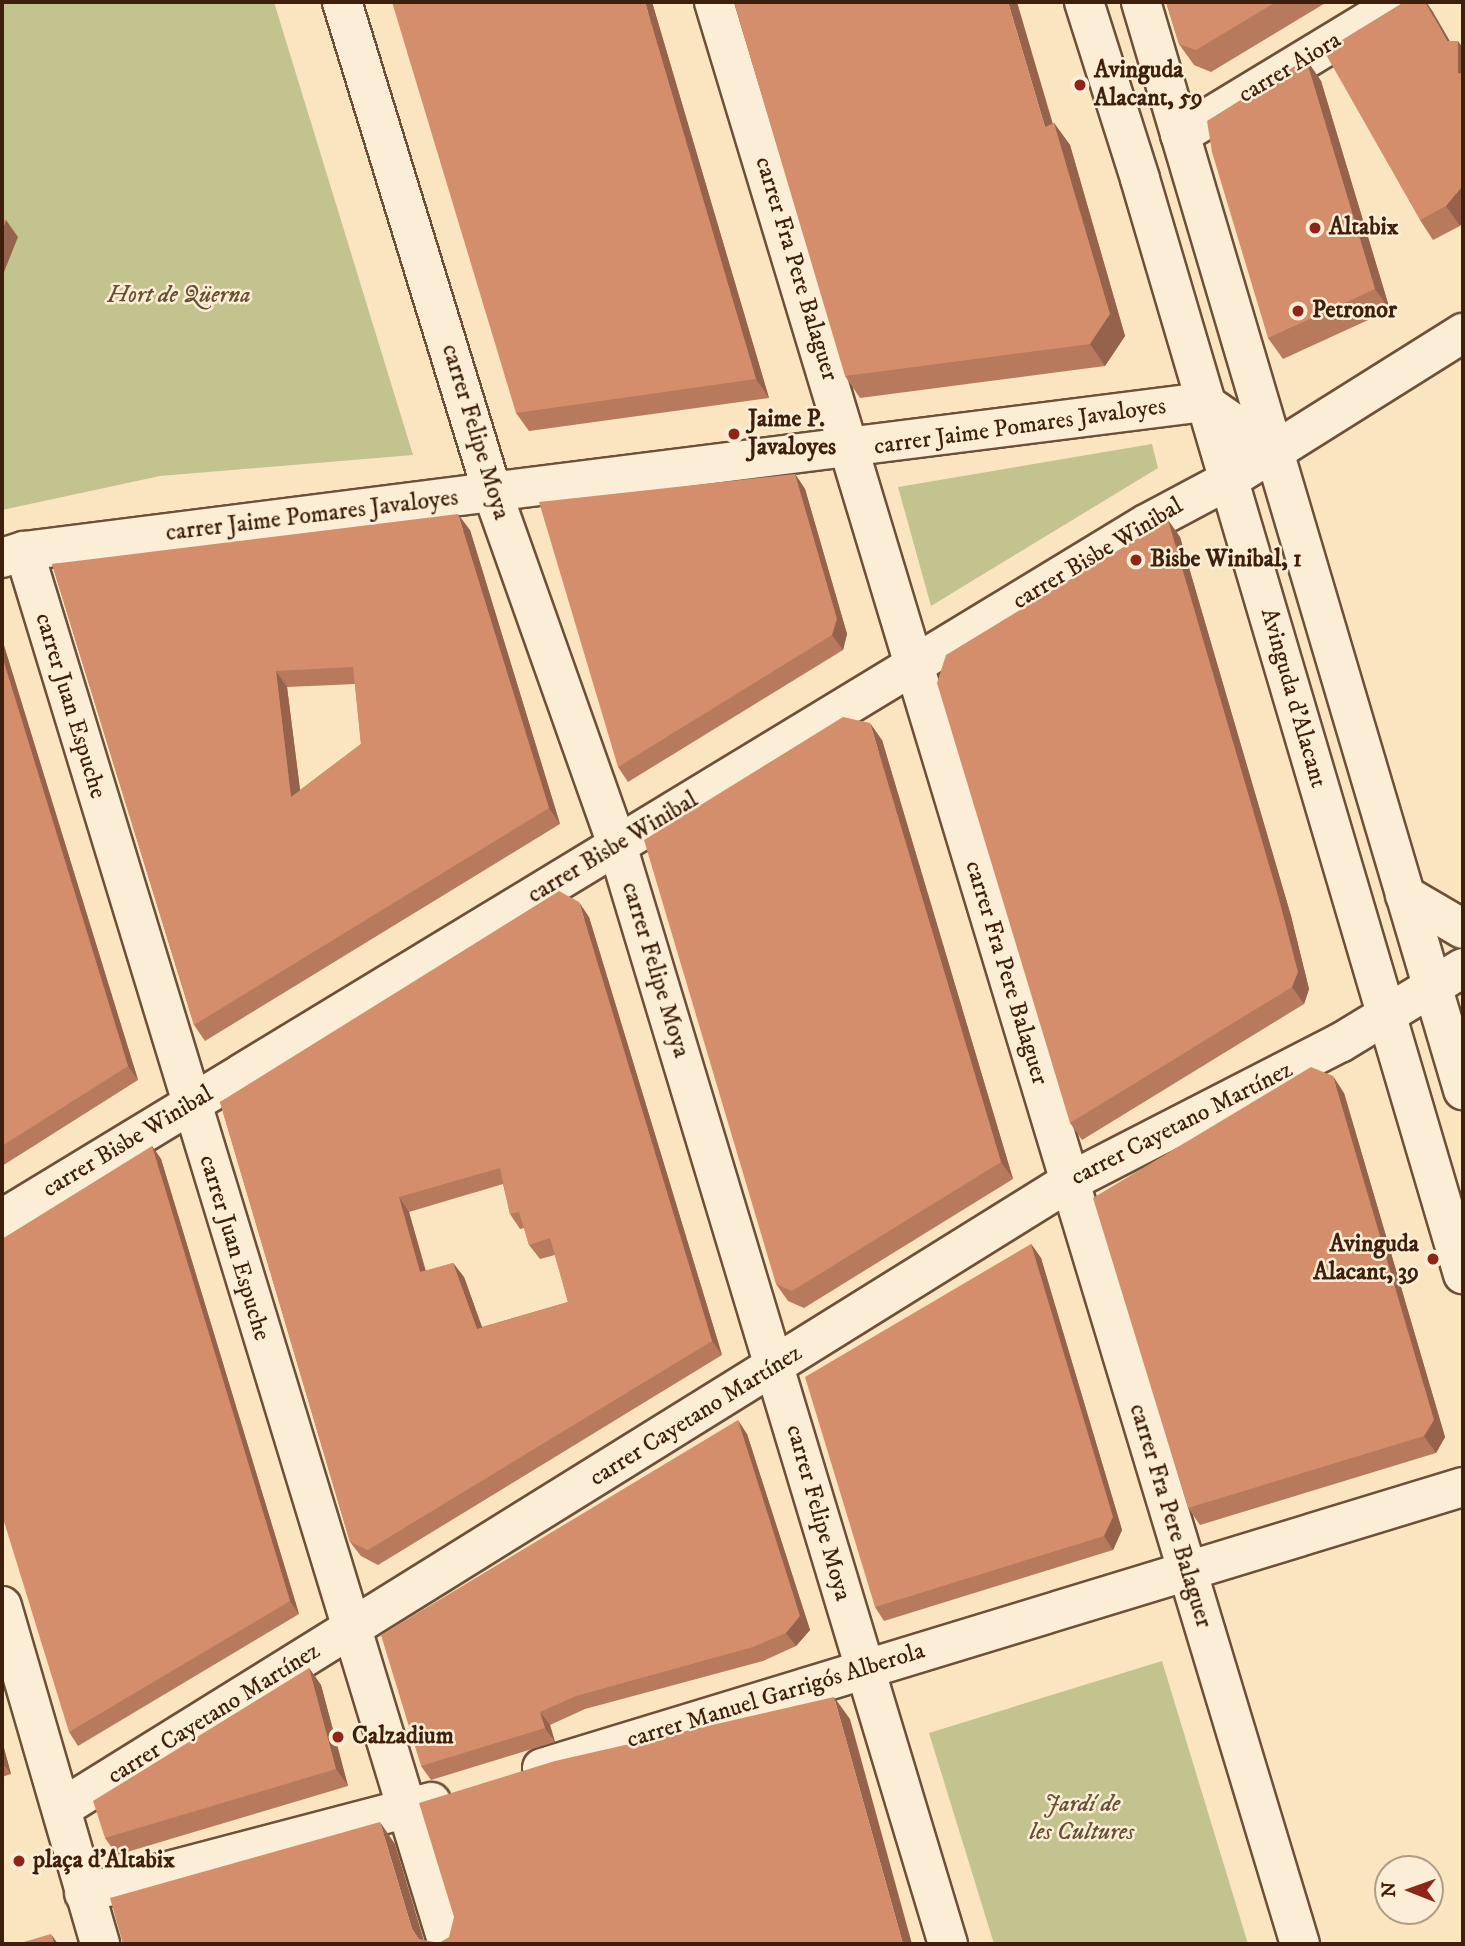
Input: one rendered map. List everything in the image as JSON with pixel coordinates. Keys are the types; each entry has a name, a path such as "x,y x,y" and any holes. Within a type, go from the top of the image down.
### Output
{"street":[{"name":"carrer Felipe Moya","path":"342,2 493,494 617,845 948,1944"},
{"name":"carrer Fra Pere Balaguer","path":"714,2 1300,1944"},
{"name":"Avinguda d'Alacant","path":"1084,2 1372,971 1422,993 1453,1028 1463,1090"},
{"name":"Avinguda d'Alacant","path":"1141,2 1405,895 1463,1274"},
{"name":"carrer Aiora","path":"1181,135 1400,2"},
{"name":"carrer Bisbe Winibal","path":"2,1219 1188,499 1227,481 1463,333"},
{"name":"carrer Jaime Pomares Javaloyes","path":"13,555 850,450 1203,402"},
{"path":"1203,402 1274,451"},
{"name":"carrer Juan Espuche","path":"13,555 190,1104 448,1944"},
{"path":"1405,895 1463,929"},
{"name":"carrer Cayetano Martínez","path":"62,1808 1069,1182 1340,1043 1422,993"},
{"name":"carrer Manuel Garrigós Alberola","path":"512,1778 1463,1487"},
{"path":"2,1606 100,1944"},
{"path":"84,1893 407,1810 459,1794"}],"green space":[{"name":"Hort de Qüerna","path":"2,2 274,2 413,455 160,476 2,510"},
{"path":"1152,444 1158,468 931,606 898,487"},
{"name":"Jardí de les Cultures","path":"1162,1661 1248,1944 994,1944 929,1733"}],"building":[{"path":"392,2 645,2 756,379 516,413"},
{"path":"734,2 1008,2 1045,127 1054,123 1110,314 1090,344 845,376"},
{"path":"1166,2 1276,2 1196,50 1179,44"},
{"path":"1404,2 1425,2 1447,41 1458,41 1458,73 1463,74 1463,185 1446,206 1420,220 1324,51"},
{"path":"1306,59 1375,289 1268,338 1212,152 1207,121"},
{"path":"795,474 837,619 832,635 618,767 539,502"},
{"path":"458,514 549,808 194,1025 52,564","holes":["353,667 361,744 291,797 276,671"]},
{"path":"1168,520 1298,972 1292,987 1070,1123 937,683 946,655"},
{"path":"2,656 128,1066 2,1146"},
{"path":"843,717 870,723 1001,1162 792,1291 776,1284 644,840"},
{"path":"559,891 579,902 712,1341 368,1550 350,1542 220,1102","holes":["500,1168 510,1214 519,1212 529,1245 550,1238 568,1302 477,1329 453,1263 420,1272 399,1197"]},
{"path":"1311,1067 1333,1076 1434,1420 1424,1436 1188,1508 1093,1198"},
{"path":"152,1146 290,1601 69,1732 2,1515 2,1239"},
{"path":"1031,1244 1113,1517 1104,1536 875,1607 805,1377"},
{"path":"738,1420 800,1616 786,1633 753,1647 576,1696 540,1712 545,1728 421,1766 381,1635"},
{"path":"309,1668 336,1769 105,1838 93,1801"},
{"path":"834,1697 903,1944 123,1944 110,1898 380,1822 412,1929 419,1939 439,1943 449,1937 454,1917 419,1803 555,1761"},
{"path":"51,1934 54,1944 17,1944"}],"place":[{"name":"Avinguda Alacant, 59","path":"1080,85"},
{"name":"Altabix","path":"1315,228"},
{"name":"Petronor","path":"1298,311"},
{"name":"Jaime P. Javaloyes","path":"734,434"},
{"name":"Bisbe Winibal, 1","path":"1136,560"},
{"name":"Avinguda Alacant, 39","path":"1433,1259"},
{"name":"Calzadium","path":"338,1737"},
{"name":"plaça d'Altabix","path":"19,1861"}]}
